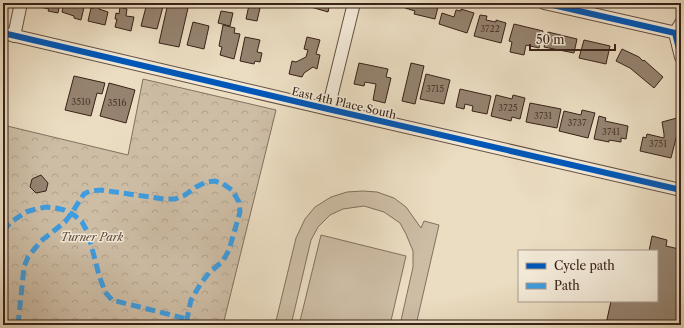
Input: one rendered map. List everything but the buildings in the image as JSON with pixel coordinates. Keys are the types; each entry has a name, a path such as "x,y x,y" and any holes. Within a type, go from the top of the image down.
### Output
{"street":[{"path":"8,34 21,3"},
{"path":"328,109 354,3"},
{"path":"544,3 679,30 681,57"},
{"name":"East 4th Place South","path":"8,34 681,190"}],"green space":[{"name":"Turner Park","path":"143,79 276,110 223,325 3,325 3,125 128,155"},
{"path":"347,192 377,192 394,198 406,207 421,228 424,221 439,225 416,325 400,325 413,267 413,251 406,234 400,223 384,212 364,206 343,209 330,215 318,227 311,240 291,325 275,325 296,238 305,219 315,207 331,197"},
{"path":"321,235 406,256 390,325 299,325"}],"marked path":[{"path":"18,325 24,267 28,257 41,241 65,222 84,194 90,191 101,190 164,199 175,199 185,195 206,182 215,181 232,190 239,202 240,212 229,250 223,261 209,273 191,300 187,325"},
{"path":"3,231 11,222 26,212 46,207 64,210 74,215 82,222 88,233 105,292 112,300 187,319"}],"cycle path":[{"path":"544,3 675,33 681,57"},
{"path":"3,33 681,190"}]}
